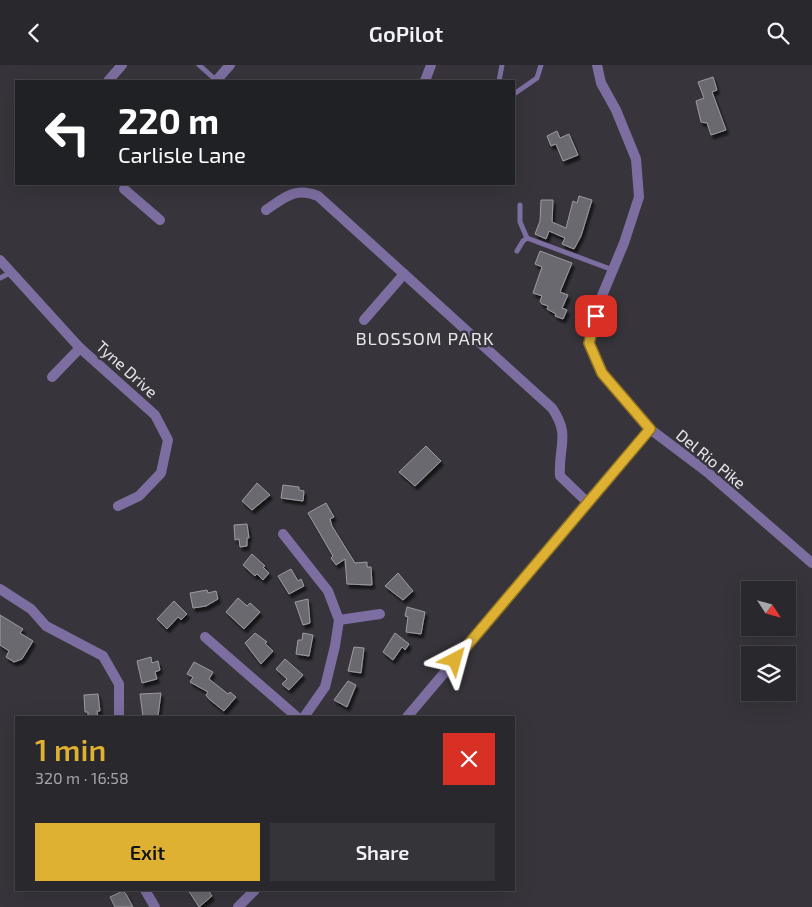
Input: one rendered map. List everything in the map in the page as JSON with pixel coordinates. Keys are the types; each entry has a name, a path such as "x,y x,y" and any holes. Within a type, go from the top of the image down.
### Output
{"street":[{"path":"109,80 122,65"},
{"path":"218,80 230,65"},
{"path":"426,80 431,65"},
{"name":"Del Rio Pike","path":"597,65 598,76 616,110 636,159 639,197 599,303 589,343 602,373 650,429 707,472 812,563"},
{"path":"123,185 160,220"},
{"path":"266,210 291,193 307,192 318,196 404,274 552,409 560,421 564,435 560,476 587,502"},
{"name":"Tyne Drive","path":"0,260 80,348 155,415 168,440 160,473 139,495 118,506"},
{"path":"364,321 404,274"},
{"path":"52,377 80,348"},
{"path":"408,716 650,429"},
{"path":"283,534 328,591 339,620 325,687 305,716"},
{"path":"0,589 31,609 46,626 103,656 119,684 119,716"},
{"path":"339,620 380,613"},
{"path":"205,637 296,716"},
{"path":"146,891 155,907"},
{"path":"238,907 254,891"}],"lane":[{"path":"198,65 216,80"},
{"path":"499,80 502,65"},
{"path":"515,93 537,78 541,65"},
{"path":"520,205 520,223 527,238 613,270"},
{"path":"517,251 527,238"},
{"path":"0,278 12,272"}],"building":[{"path":"713,77 717,90 712,92 726,130 711,135 707,123 701,122 696,101 704,98 698,82"},
{"path":"557,131 560,138 569,134 578,155 563,161 556,144 551,146 547,136"},
{"path":"579,196 592,200 581,236 574,249 562,244 565,238 549,231 546,239 535,234 540,221 541,200 553,200 552,222 566,228 573,201 577,203"},
{"path":"540,251 572,263 560,292 568,295 562,308 567,310 563,319 555,316 556,314 547,309 548,306 542,304 540,301 542,296 533,293 542,267 535,264"},
{"path":"426,446 441,461 415,486 399,472"},
{"path":"257,483 270,495 252,510 242,501"},
{"path":"283,485 299,487 299,490 304,491 303,501 281,498"},
{"path":"326,503 334,517 330,519 332,526 355,563 367,562 367,567 371,567 372,585 347,584 345,559 336,565 331,558 333,556 308,513"},
{"path":"247,524 249,538 247,538 247,546 240,547 239,539 235,540 234,525"},
{"path":"252,554 265,566 263,567 269,573 263,580 257,574 255,576 243,565"},
{"path":"291,569 298,581 301,579 304,586 289,594 278,576"},
{"path":"398,573 413,591 403,600 385,586"},
{"path":"207,590 208,593 216,591 218,599 206,606 193,608 190,593"},
{"path":"238,598 247,606 250,603 260,612 244,629 226,612"},
{"path":"308,599 310,623 303,625 295,602"},
{"path":"174,601 187,614 181,620 178,617 167,629 157,619"},
{"path":"407,607 425,612 421,634 406,632 408,617 405,616"},
{"path":"0,615 23,629 20,633 33,641 22,659 14,662 6,657 9,651 0,645"},
{"path":"255,633 267,642 265,643 273,651 261,664 245,643"},
{"path":"303,633 313,635 309,656 296,654 298,640 302,640"},
{"path":"395,633 409,644 405,650 402,647 393,660 383,652"},
{"path":"354,647 364,648 361,673 348,671"},
{"path":"151,657 152,663 158,661 160,670 155,672 157,679 142,683 137,661"},
{"path":"285,659 303,675 289,690 282,684 287,679 276,669"},
{"path":"194,662 213,672 209,679 228,694 230,692 236,697 224,711 209,699 206,695 208,692 190,682 193,677 187,674"},
{"path":"348,681 356,685 347,707 334,700"},
{"path":"161,693 158,716 143,716 140,694"},
{"path":"98,694 100,711 97,711 98,716 88,716 88,712 85,712 84,695"},
{"path":"123,891 133,907 115,907 110,897"},
{"path":"189,891 209,891 212,896 199,907"}],"district":[{"name":"BLOSSOM PARK","path":"425,339"}],"route":[{"path":"455,660 650,429 602,373 589,343 596,316"}]}
